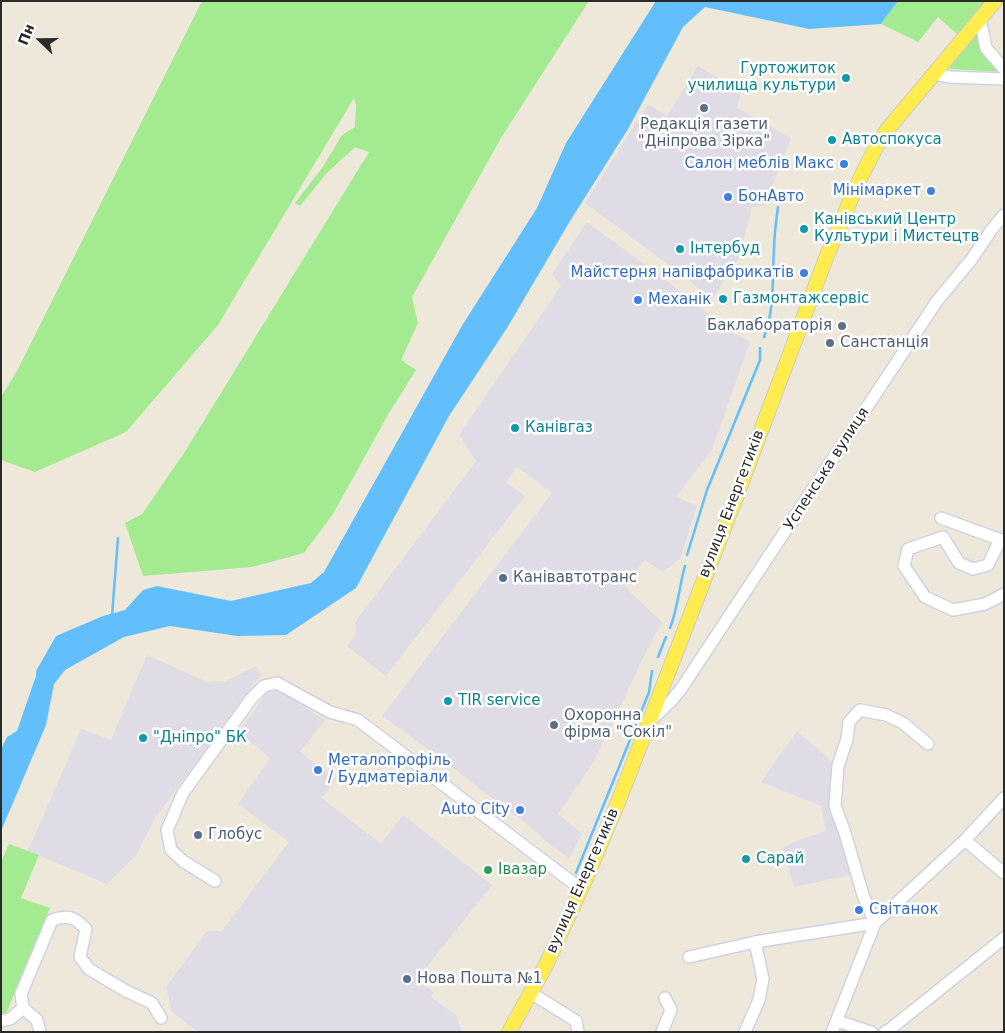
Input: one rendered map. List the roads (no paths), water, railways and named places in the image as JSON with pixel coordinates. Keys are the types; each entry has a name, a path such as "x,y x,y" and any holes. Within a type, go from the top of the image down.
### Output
{"main road":[{"name":"вулиця Енергетиків","path":"508,1032 546,965 611,819 826,258 856,187 887,130 995,1"}],"street":[{"path":"980,18 986,48 1004,69"},
{"path":"934,74 950,77 1004,79"},
{"name":"Успенська вулиця","path":"649,721 681,689 937,301 971,260 1004,215"},
{"path":"941,518 1002,540 988,565 973,570 959,563 944,537"},
{"path":"962,526 944,537 908,549 904,566 925,597 953,610 985,604 1004,594"},
{"path":"215,881 183,861 171,850 167,830 183,794 251,699 264,686 277,683 330,712 358,720 581,890"},
{"path":"875,923 863,895 835,806 838,766 847,740 849,722 860,710 886,715 903,723 928,744"},
{"path":"832,1032 875,923 965,840 1004,798"},
{"path":"965,840 1004,874"},
{"path":"40,1032 37,1020 23,1008 21,994 52,920 66,916 76,919 86,929 80,957 89,969 126,991 152,1003 161,1018"},
{"path":"689,958 755,942 875,923"},
{"path":"885,1032 1004,938"},
{"path":"745,1032 760,1000 763,979 755,942"},
{"path":"531,993 576,1021 578,1032"},
{"path":"662,1032 671,1010 665,998"},
{"path":"1,1021 10,1019 23,1008"},
{"path":"837,1021 871,1032"}],"water":[{"path":"656,1 898,1 881,24 809,29 705,7 683,27 628,129 570,221 507,328 449,416 356,588 286,635 237,636 170,626 124,637 65,670 54,684 46,725 1,831 1,749 7,737 17,731 36,676 36,671 56,636 103,616 125,610 143,590 157,586 231,601 311,583 324,572 463,324 537,208 566,143"}],"waterway":[{"path":"764,337 770,315 774,239 778,207"},
{"path":"687,555 707,490 760,360 760,348"},
{"path":"112,616 118,538"},
{"path":"670,628 685,566"},
{"path":"658,657 666,637"},
{"path":"641,712 649,692 652,671"},
{"path":"576,873 636,725"}],"place":[{"name":"Гуртожиток училища культури","path":"846,78"},
{"name":"Редакція газети \"Дніпрова Зірка\"","path":"704,108"},
{"name":"Автоспокуса","path":"832,140"},
{"name":"Салон меблів Макс","path":"844,164"},
{"name":"Мінімаркет","path":"931,191"},
{"name":"БонАвто","path":"728,197"},
{"name":"Канівський Центр Культури і Мистецтв","path":"804,229"},
{"name":"Інтербуд","path":"680,249"},
{"name":"Майстерня напівфабрикатів","path":"804,273"},
{"name":"Газмонтажсервіс","path":"723,299"},
{"name":"Механік","path":"638,300"},
{"name":"Баклабораторія","path":"842,326"},
{"name":"Санстанція","path":"830,343"},
{"name":"Канівгаз","path":"515,428"},
{"name":"Канівавтотранс","path":"503,578"},
{"name":"TIR service","path":"448,701"},
{"name":"Охоронна фірма \"Сокіл\"","path":"554,725"},
{"name":"\"Дніпро\" БК","path":"143,738"},
{"name":"Металопрофіль / Будматеріали","path":"318,770"},
{"name":"Auto City","path":"520,810"},
{"name":"Глобус","path":"198,835"},
{"name":"Сарай","path":"746,859"},
{"name":"Івазар","path":"488,870"},
{"name":"Світанок","path":"859,910"},
{"name":"Нова Пошта №1","path":"407,979"}]}
